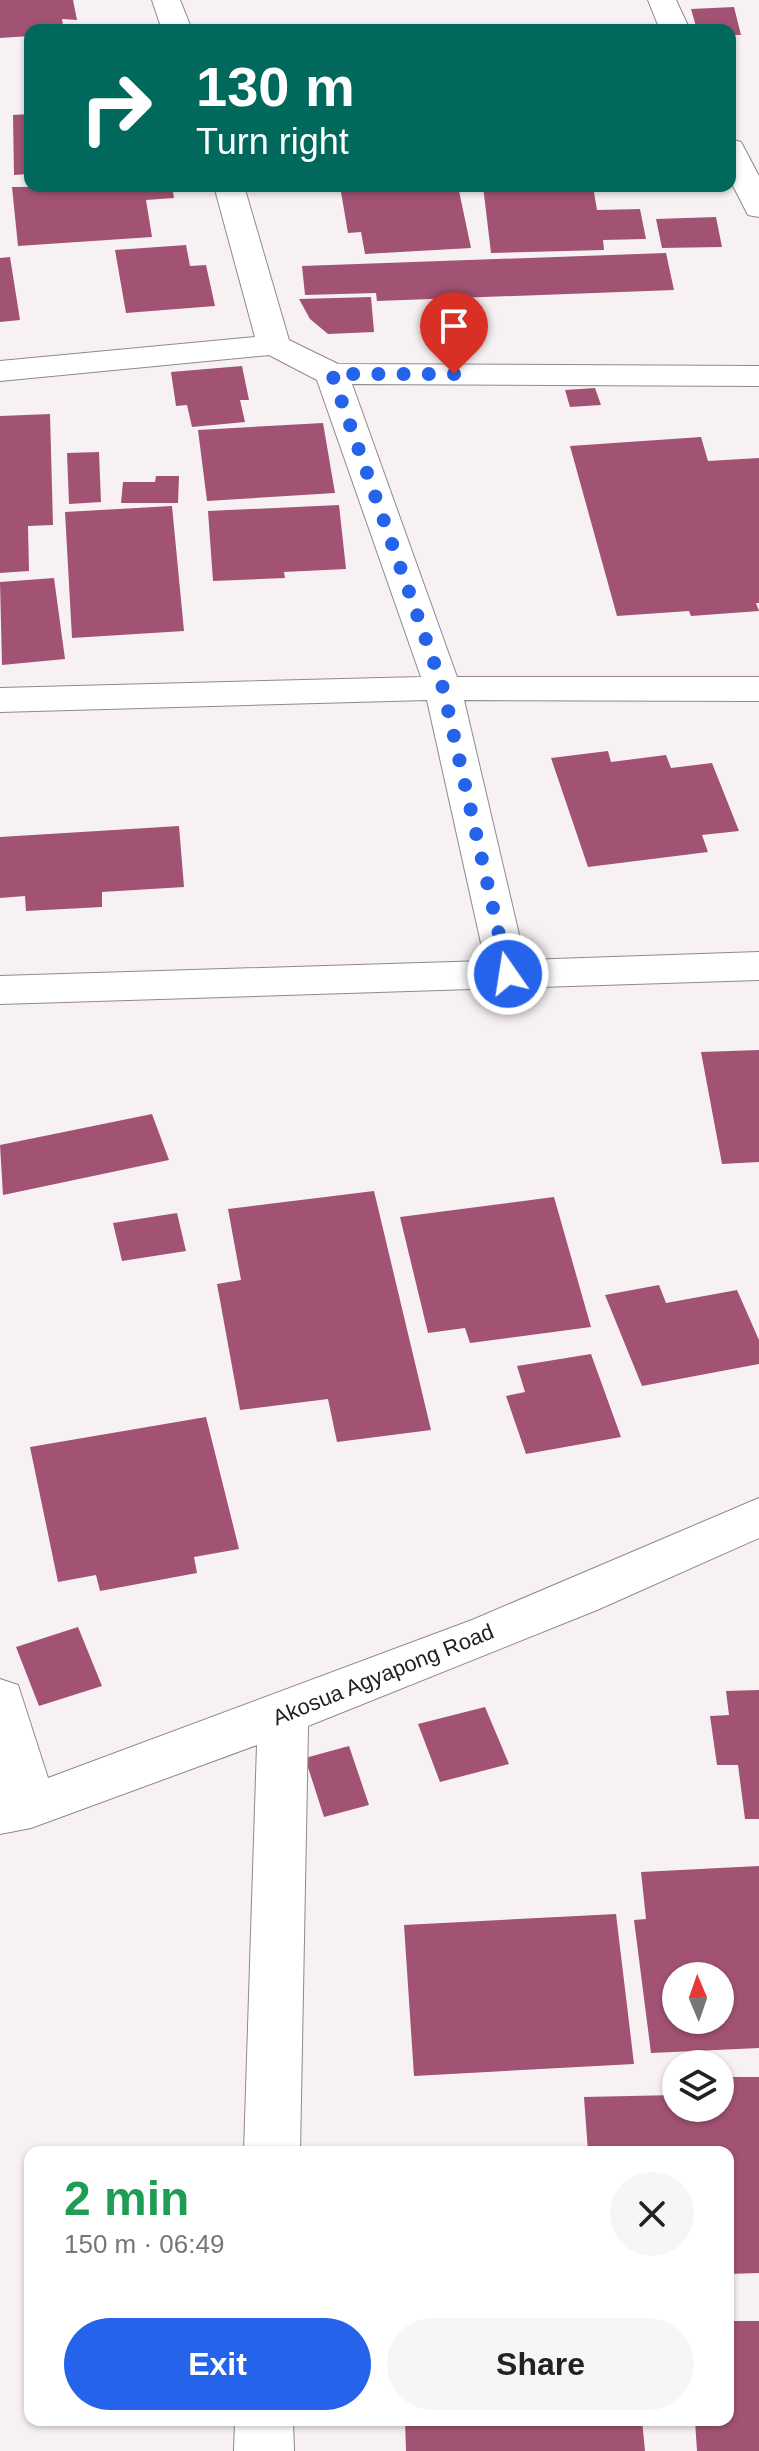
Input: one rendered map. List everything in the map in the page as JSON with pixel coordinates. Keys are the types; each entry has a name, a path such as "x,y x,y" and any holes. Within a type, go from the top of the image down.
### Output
{"street":[{"path":"166,0 175,24"},
{"path":"662,0 672,24"},
{"path":"736,160 759,208"},
{"path":"231,192 274,345"},
{"path":"0,371 274,345 332,374 759,376"},
{"path":"332,374 443,688 508,974"},
{"path":"0,700 443,688 759,689"},
{"path":"0,990 759,966"},
{"name":"Akosua Agyapong Road","path":"16,1809 283,1714 646,1570 759,1517"},
{"path":"0,1700 16,1809"},
{"path":"272,2146 283,1714"},
{"path":"264,2426 264,2451"}],"building":[{"path":"0,0 73,0 77,20 62,19 63,24 24,24 24,36 0,38"},
{"path":"734,7 741,35 736,35 736,24 695,24 691,9"},
{"path":"24,114 24,174 14,175 13,115"},
{"path":"12,187 24,187 24,192 173,192 174,198 146,200 152,237 18,246"},
{"path":"341,192 459,192 471,248 365,254 361,232 348,233"},
{"path":"484,192 594,192 597,210 640,209 646,239 603,240 604,250 491,253"},
{"path":"716,217 722,247 662,248 656,219"},
{"path":"186,245 190,266 206,265 215,306 126,313 115,250"},
{"path":"666,253 674,290 377,301 376,293 305,295 302,266"},
{"path":"10,257 20,320 0,322 0,258"},
{"path":"371,297 374,332 328,334 310,319 299,299"},
{"path":"242,366 249,400 240,400 245,422 192,427 187,405 176,406 171,372"},
{"path":"595,388 601,405 570,407 565,390"},
{"path":"50,414 53,525 28,526 29,571 0,573 0,416"},
{"path":"323,423 335,493 207,501 198,430"},
{"path":"701,437 708,461 759,458 759,603 756,603 759,611 691,616 689,611 617,616 570,446"},
{"path":"99,452 101,502 69,504 67,453"},
{"path":"156,476 179,476 178,503 121,503 123,482 155,482"},
{"path":"339,505 346,569 284,572 285,578 213,581 208,511"},
{"path":"172,506 184,631 72,638 65,512"},
{"path":"54,578 65,659 2,665 0,582"},
{"path":"608,751 611,762 666,755 671,768 712,763 739,831 702,835 708,852 588,867 551,758"},
{"path":"179,826 184,887 102,892 102,907 26,911 25,896 0,898 0,837"},
{"path":"759,1050 759,1162 722,1164 701,1052"},
{"path":"152,1114 169,1160 3,1195 0,1145"},
{"path":"374,1191 431,1430 337,1442 328,1399 240,1410 217,1284 241,1280 228,1209"},
{"path":"554,1197 591,1327 470,1343 465,1328 428,1333 400,1217"},
{"path":"177,1213 186,1251 122,1261 113,1223"},
{"path":"659,1285 666,1303 737,1290 759,1340 759,1364 642,1386 605,1295"},
{"path":"591,1354 621,1437 526,1454 506,1396 525,1392 517,1366"},
{"path":"206,1417 239,1549 194,1557 197,1573 100,1591 96,1575 58,1582 30,1447"},
{"path":"78,1627 102,1686 39,1706 16,1647"},
{"path":"759,1690 759,1819 745,1819 738,1765 717,1765 710,1716 729,1715 726,1691"},
{"path":"485,1707 509,1764 440,1782 418,1724"},
{"path":"349,1746 369,1805 324,1817 305,1758"},
{"path":"759,1866 759,2048 662,2050 662,2052 651,2053 634,1920 646,1919 641,1872"},
{"path":"616,1914 634,2064 414,2076 404,1925"},
{"path":"734,2077 759,2077 759,2273 734,2274 734,2146 588,2146 584,2097 662,2095 662,2122 734,2122"},
{"path":"734,2321 759,2321 759,2451 697,2451 695,2426 734,2426"},
{"path":"405,2426 643,2426 645,2451 406,2451"}],"route":[{"path":"454,374 332,374 443,688 508,974"}]}
